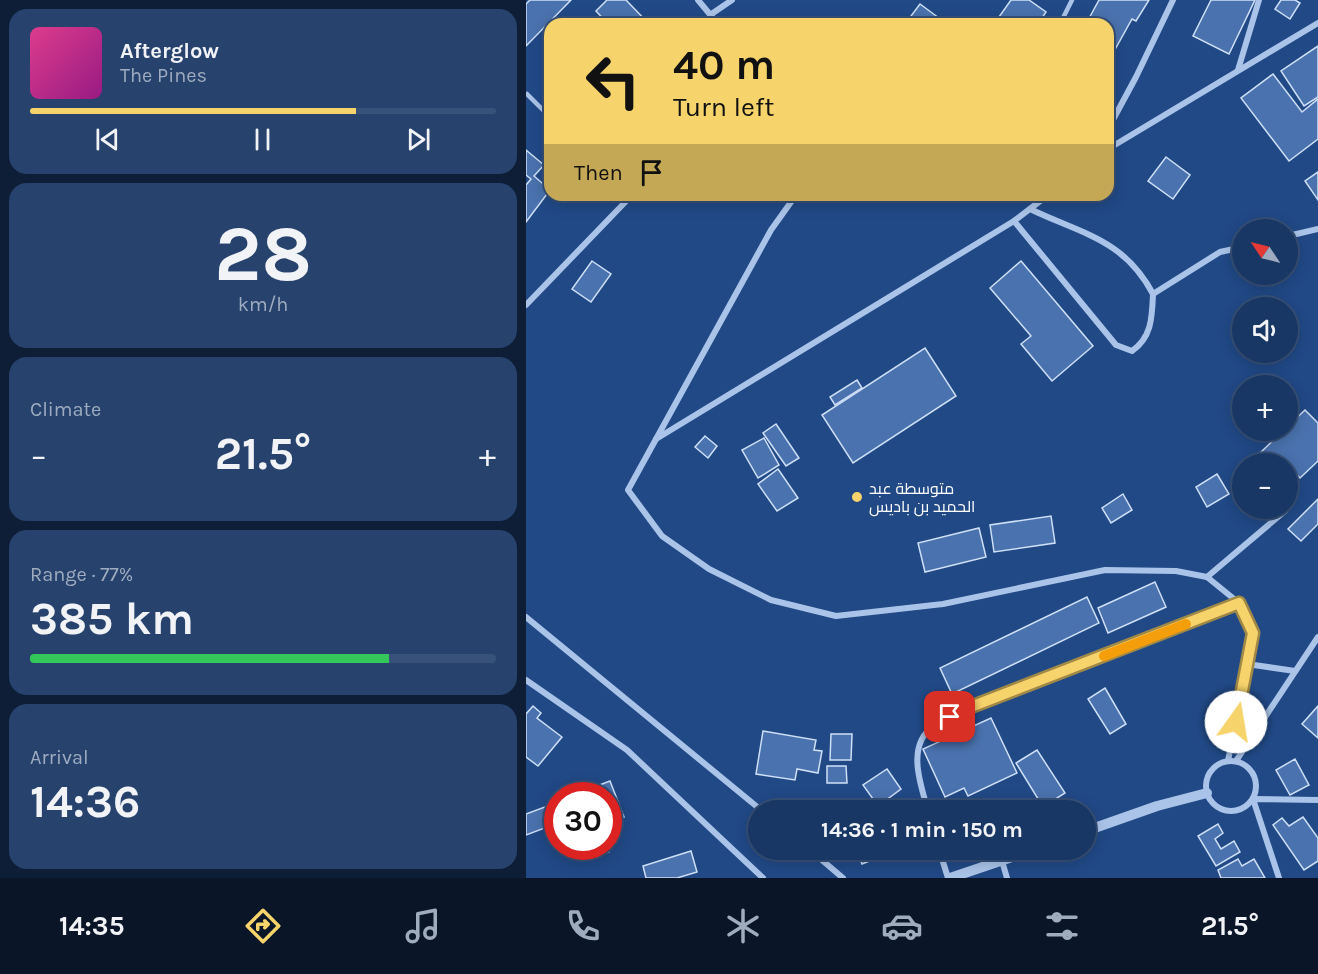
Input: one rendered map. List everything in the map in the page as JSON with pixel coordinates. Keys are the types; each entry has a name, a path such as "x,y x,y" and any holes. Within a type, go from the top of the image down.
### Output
{"street":[{"path":"698,0 713,18"},
{"path":"710,15 732,0"},
{"path":"1114,118 1173,0"},
{"path":"1238,70 1259,0"},
{"path":"1114,145 1318,22"},
{"path":"526,305 624,201"},
{"path":"792,201 771,230 628,490 662,536 709,568 771,600 836,616 943,604 1105,570 1176,572 1207,577 1239,603 1253,633 1245,684 1228,761"},
{"path":"655,440 1014,221 1030,209 1036,201"},
{"path":"1014,221 1117,345 1132,351 1142,344 1152,324 1153,294 1142,274 1129,259 1104,240 1074,231 1030,209"},
{"path":"1298,234 1318,229"},
{"path":"1153,294 1190,268 1220,252 1232,249"},
{"path":"1207,577 1276,519"},
{"path":"925,800 917,773 920,742 932,727 968,708 1239,603"},
{"path":"526,617 749,800"},
{"path":"1236,761 1318,637"},
{"path":"1247,664 1296,671"},
{"path":"526,680 627,750 763,878"},
{"path":"1228,761 1236,761 1253,772 1257,786 1253,799 1248,805 1232,812 1217,807 1207,794 1206,785 1213,769 1228,761"},
{"path":"1096,828 1158,806 1207,794"},
{"path":"1253,799 1318,800"},
{"path":"1253,799 1279,878"},
{"path":"821,860 843,878"},
{"path":"943,860 949,878 1005,860"},
{"path":"1002,861 1007,878"}],"lane":[{"path":"1063,18 1072,0"},
{"path":"527,94 544,111"}],"building":[{"path":"530,0 571,0 553,18 544,18 544,28 526,46 526,4"},
{"path":"607,0 626,0 643,18 602,18 596,11"},
{"path":"1011,0 1029,0 1046,12 1042,18 998,18"},
{"path":"1099,0 1149,0 1136,21 1132,19 1114,51 1114,18 1089,18"},
{"path":"1211,0 1255,0 1229,54 1193,36"},
{"path":"1281,0 1295,0 1300,3 1290,19 1275,9"},
{"path":"920,4 939,18 910,18"},
{"path":"1318,46 1318,97 1304,106 1281,71"},
{"path":"1273,74 1302,112 1318,99 1318,139 1289,161 1241,98"},
{"path":"526,150 544,165 534,176 544,185 544,198 526,222 526,185 531,179 526,175"},
{"path":"1166,157 1190,175 1173,199 1148,181"},
{"path":"1318,172 1318,200 1305,181"},
{"path":"592,261 611,274 591,302 572,289"},
{"path":"1021,261 1093,346 1052,381 1021,344 1031,336 990,288"},
{"path":"925,348 956,396 853,463 822,415"},
{"path":"857,380 862,388 835,405 830,397"},
{"path":"1305,410 1318,423 1318,461 1300,478 1298,476 1298,453 1261,452 1272,441 1298,441 1298,417"},
{"path":"776,424 799,458 786,466 763,433"},
{"path":"705,436 717,446 708,458 695,447"},
{"path":"764,438 779,465 758,478 742,450"},
{"path":"778,469 798,498 777,511 758,484"},
{"path":"1217,474 1229,494 1207,507 1196,487"},
{"path":"1123,494 1132,510 1111,523 1102,508"},
{"path":"1318,499 1318,524 1301,541 1288,529"},
{"path":"1051,516 1055,543 994,552 990,525"},
{"path":"979,528 986,557 925,572 918,543"},
{"path":"1155,582 1166,607 1108,633 1098,608"},
{"path":"1087,597 1099,623 952,694 940,668"},
{"path":"1105,688 1126,724 1110,734 1088,699"},
{"path":"533,706 541,713 537,718 562,737 538,766 526,757 526,714"},
{"path":"1318,706 1318,738 1302,724"},
{"path":"991,718 1017,773 968,796 964,788 945,797 923,749"},
{"path":"763,731 816,740 814,750 822,751 818,773 797,769 795,780 756,774"},
{"path":"831,734 852,734 851,760 830,760"},
{"path":"1037,750 1065,793 1054,800 1039,800 1016,763"},
{"path":"1295,759 1309,785 1290,795 1276,770"},
{"path":"827,766 846,766 847,783 827,783"},
{"path":"887,769 901,789 886,800 874,800 863,785"},
{"path":"544,807 544,828 526,835 526,814"},
{"path":"1303,817 1318,838 1318,861 1304,870 1273,825 1282,818 1289,826"},
{"path":"1218,824 1223,833 1215,839 1221,849 1234,841 1240,852 1216,866 1198,836"},
{"path":"691,851 697,872 677,878 646,878 643,866"},
{"path":"1238,859 1242,866 1254,859 1265,878 1221,878 1218,870"},
{"path":"860,860 872,860 862,864"}],"slow traffic":[{"path":"1104,656 1186,624"}],"place":[{"name":"متوسطة عبد الحميد بن باديس","path":"857,497"}],"route":[{"path":"950,717 1239,603 1253,633 1236,722"}]}
